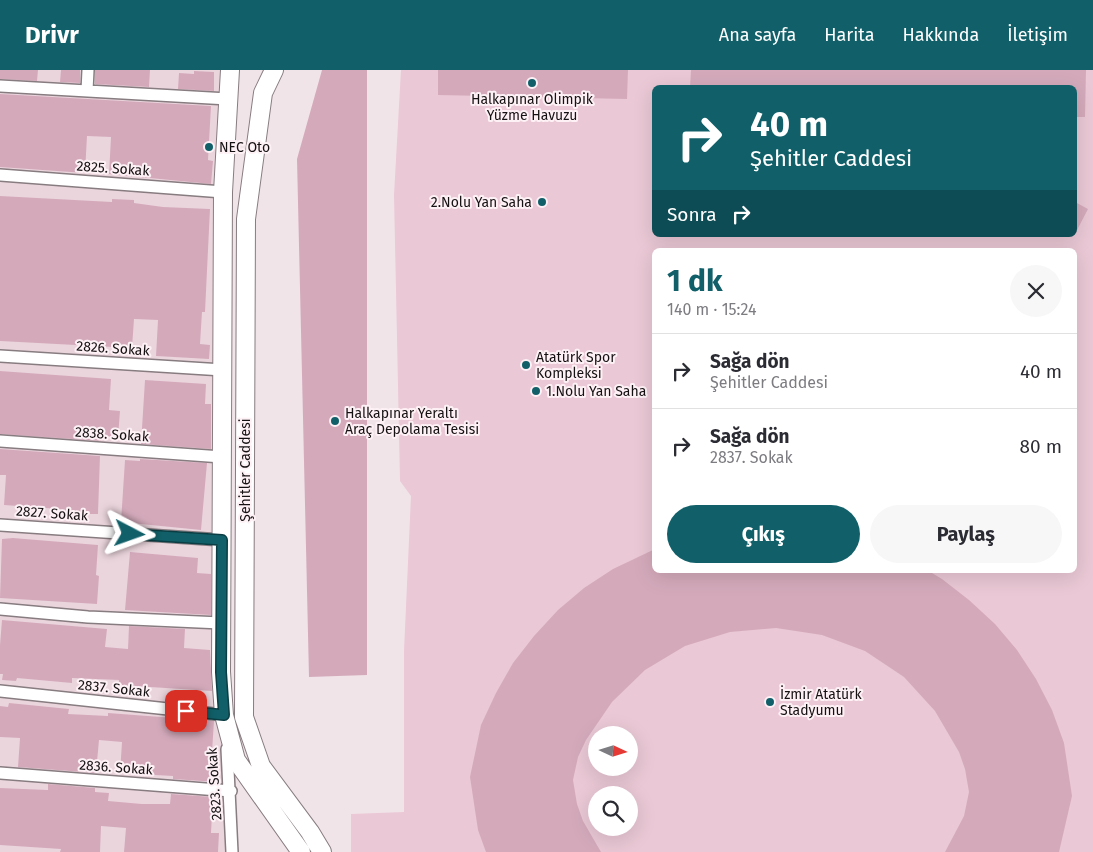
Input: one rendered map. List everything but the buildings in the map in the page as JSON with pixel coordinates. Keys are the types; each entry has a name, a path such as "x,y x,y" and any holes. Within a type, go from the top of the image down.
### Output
{"main road":[{"name":"Şehitler Caddesi","path":"230,70 223,192 221,623 224,715 236,760 301,852"},
{"name":"Şehitler Caddesi","path":"274,70 263,93 246,219 244,717 261,766 310,832 322,852"}],"street":[{"path":"87,91 88,70"},
{"path":"0,86 228,99"},
{"name":"2825. Sokak","path":"0,175 223,192"},
{"name":"2826. Sokak","path":"0,356 223,370"},
{"name":"2838. Sokak","path":"0,441 222,457"},
{"name":"2827. Sokak","path":"0,525 222,540"},
{"path":"0,609 88,617 221,623"},
{"name":"2837. Sokak","path":"0,690 224,715"},
{"name":"2823. Sokak","path":"224,715 231,791 232,852"},
{"name":"2836. Sokak","path":"0,773 231,791"}],"shaded area":[{"path":"0,70 220,70 234,852 0,852"},
{"name":"Atatürk Spor Kompleksi","path":"401,70 1093,70 1093,852 351,852 351,814 404,812 404,651 411,496 400,481 394,195"}],"place":[{"name":"Halkapınar Olimpik Yüzme Havuzu","path":"532,83"},
{"name":"NEC Oto","path":"209,147"},
{"name":"2.Nolu Yan Saha","path":"542,202"},
{"name":"Atatürk Spor Kompleksi","path":"526,365"},
{"name":"1.Nolu Yan Saha","path":"536,391"},
{"name":"Halkapınar Yeraltı Araç Depolama Tesisi","path":"335,421"},
{"name":"İzmir Atatürk Stadyumu","path":"770,702"}],"route":[{"path":"130,534 222,540 221,672 224,715 186,711"}]}
